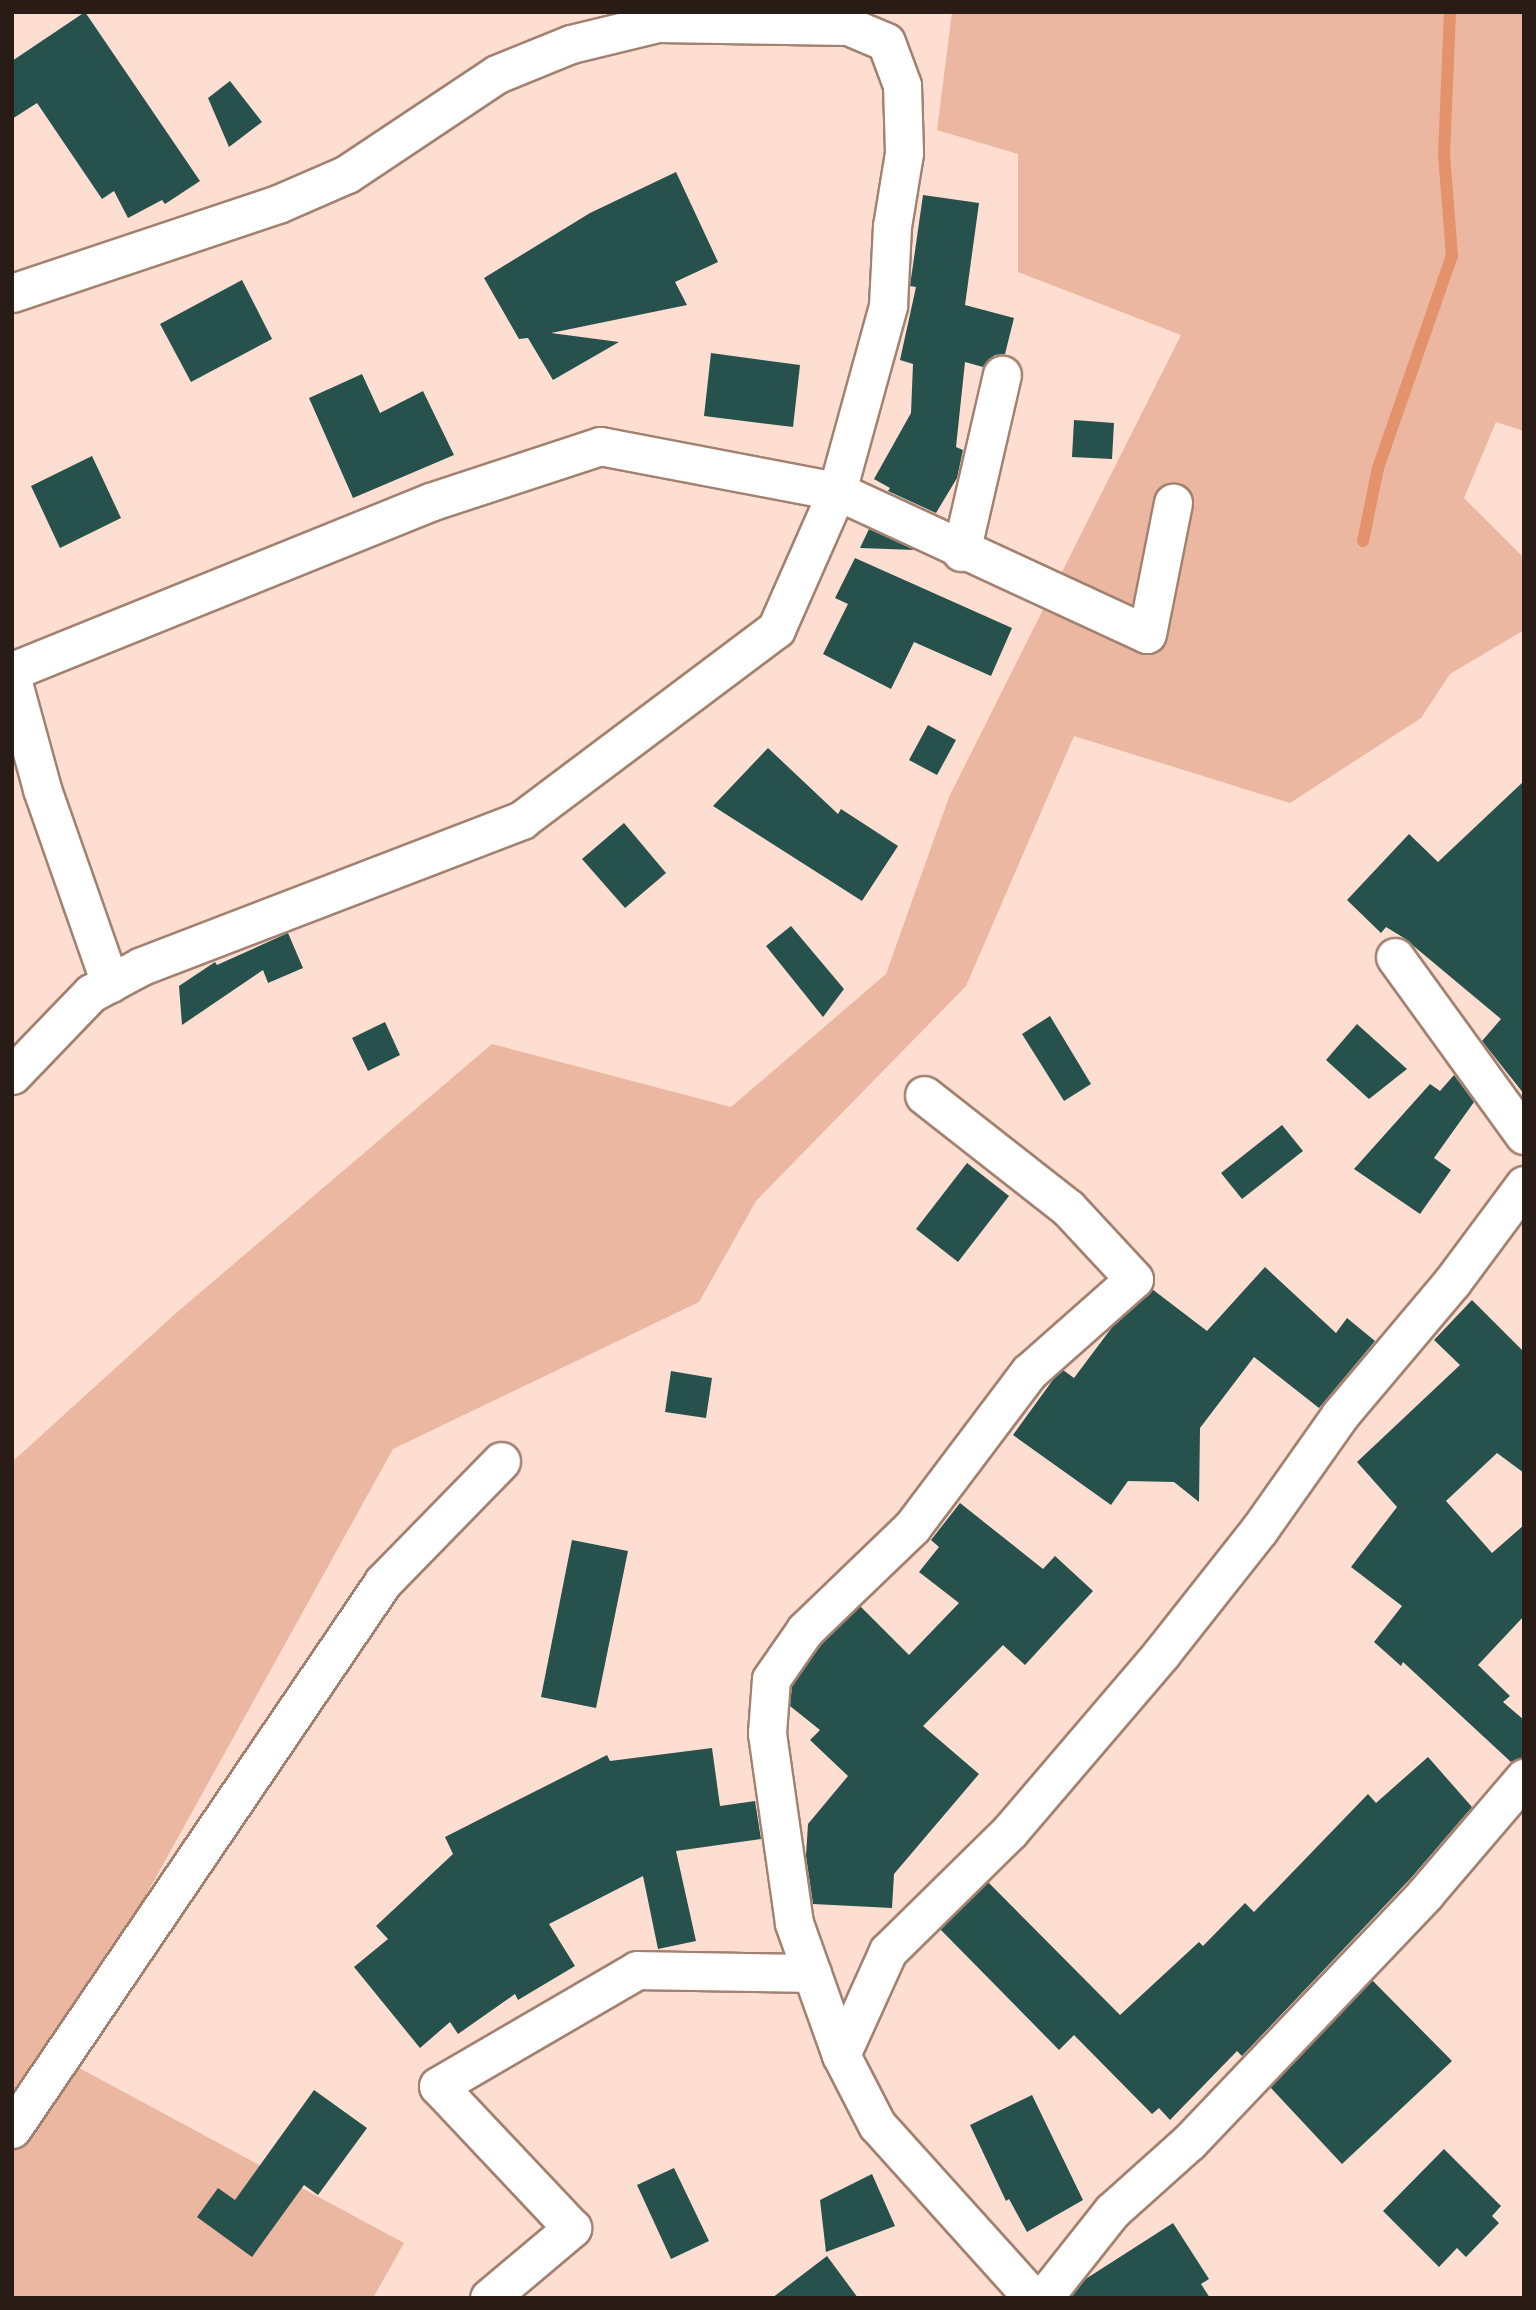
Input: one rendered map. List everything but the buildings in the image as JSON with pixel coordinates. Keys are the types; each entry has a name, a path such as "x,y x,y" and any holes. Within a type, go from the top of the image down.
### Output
{"street":[{"path":"12,293 167,238 223,224 336,179 497,74 571,44 658,23 748,19 848,26 886,43 902,85 904,153 892,226 888,306 837,491 776,629 522,820 140,967 91,993 12,1075"},
{"path":"961,552 1002,375"},
{"path":"12,671 430,502 600,446 837,491 961,552 1147,634 1173,503"},
{"path":"12,679 42,789 110,983"},
{"path":"1395,957 1524,1135"},
{"path":"924,1095 1068,1208 1134,1279 1029,1372 912,1527 805,1630 771,1679 767,1733 794,1923 841,2055 877,2125 1033,2298"},
{"path":"841,2055 888,1951 1010,1831 1161,1654 1259,1530 1340,1415 1452,1282 1524,1185"},
{"path":"12,2129 383,1581 502,1461"},
{"path":"1042,2298 1112,2211 1189,2142 1425,1894 1524,1777"},
{"path":"489,2298 572,2228 438,2086 637,1970 812,1973"}],"shaded area":[{"path":"952,12 1524,12 1524,431 1496,422 1464,498 1524,558 1524,630 1450,674 1421,718 1290,803 1074,736 966,986 756,1201 699,1302 393,1449 57,2056 404,2243 373,2298 12,2298 12,1462 175,1314 492,1044 731,1107 886,974 949,797 1181,335 1018,272 1018,154 937,130"}],"waterway":[{"path":"1363,541 1378,468 1452,256 1444,155 1450,12"}]}
